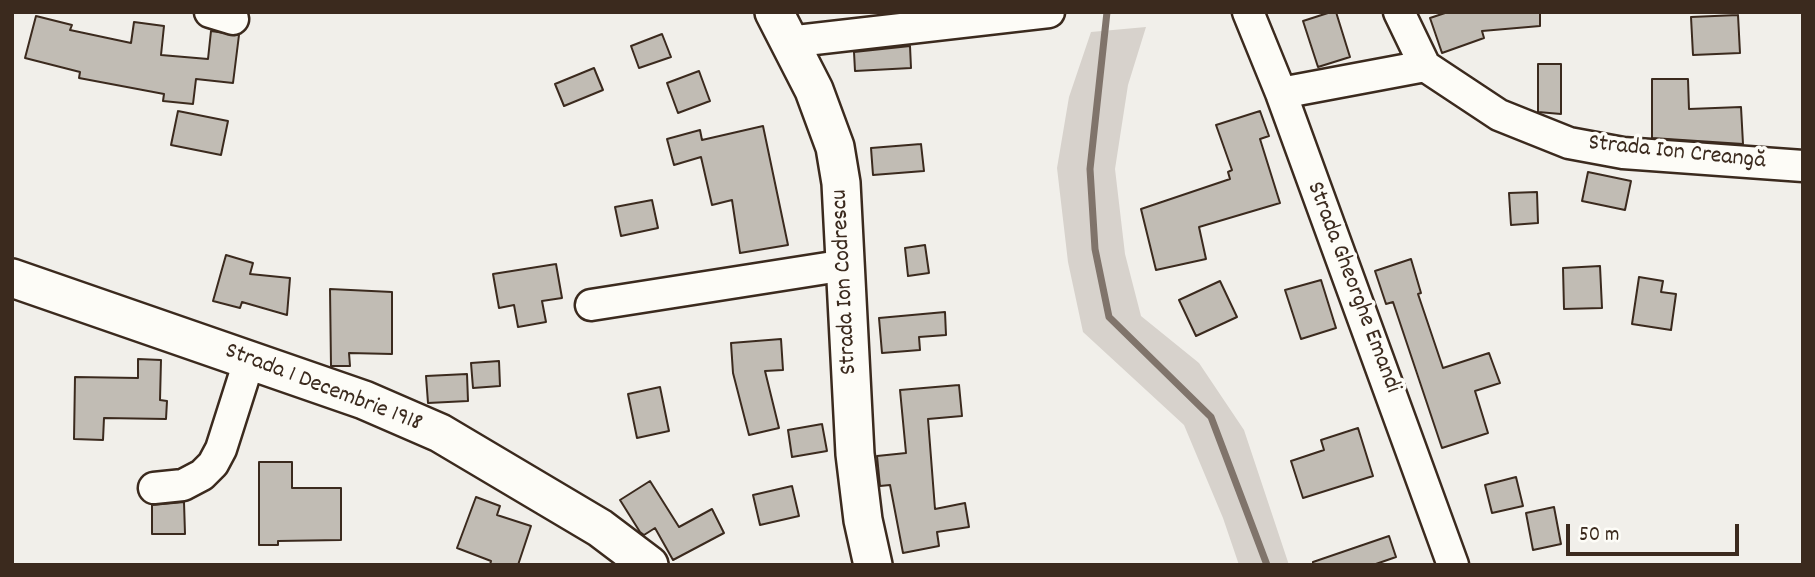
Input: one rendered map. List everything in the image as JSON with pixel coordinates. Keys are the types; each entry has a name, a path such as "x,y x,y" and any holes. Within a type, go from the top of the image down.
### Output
{"main road":[{"name":"Strada Ion Codrescu","path":"781,27 814,90 835,147 841,183 855,454 863,520 873,565"},
{"name":"Strada 1 Decembrie 1918","path":"12,278 364,400 440,433 600,528 649,565"}],"street":[{"path":"781,27 1049,12"},
{"name":"Strada Gheorghe Emandi","path":"1248,12 1281,93 1453,565"},
{"path":"1281,93 1425,66 1399,12"},
{"name":"Strada Ion Creangă","path":"1425,66 1499,115 1569,143 1623,153 1803,166"},
{"path":"591,305 846,265"},
{"path":"153,488 183,485 202,475 213,464 221,449 249,361"}],"shaded area":[{"path":"1146,27 1128,85 1115,169 1125,254 1141,316 1199,363 1244,430 1289,565 1239,565 1223,518 1184,425 1083,332 1068,262 1057,168 1069,97 1091,32"}],"building":[{"path":"1336,12 1350,57 1318,67 1303,21"},
{"path":"1448,12 1540,12 1540,26 1482,31 1484,38 1442,53 1430,18"},
{"path":"1738,15 1740,53 1693,55 1691,17"},
{"path":"36,16 72,25 70,30 131,43 134,22 164,26 161,55 208,59 211,31 239,35 233,83 196,79 193,104 163,101 164,94 79,78 80,72 25,58"},
{"path":"662,34 671,57 639,68 631,46"},
{"path":"910,46 911,68 855,71 854,52"},
{"path":"1538,64 1561,64 1561,114 1538,112"},
{"path":"594,68 603,90 564,106 555,84"},
{"path":"699,71 710,101 678,113 667,83"},
{"path":"1652,79 1688,79 1689,109 1741,107 1743,144 1652,138"},
{"path":"178,111 228,121 221,155 171,145"},
{"path":"1260,111 1269,136 1260,139 1280,203 1199,227 1206,259 1156,270 1141,209 1230,179 1228,172 1232,170 1216,125"},
{"path":"763,126 788,245 740,253 732,200 712,205 701,157 674,165 667,139 700,130 702,140"},
{"path":"921,144 924,171 873,175 871,148"},
{"path":"1588,172 1631,181 1625,210 1582,201"},
{"path":"1537,192 1538,223 1511,225 1509,193"},
{"path":"652,200 658,228 621,236 615,207"},
{"path":"925,245 929,273 908,276 905,248"},
{"path":"226,255 253,263 250,274 290,278 287,315 242,302 240,308 213,301"},
{"path":"1411,259 1421,293 1418,294 1443,368 1489,353 1500,383 1475,391 1488,433 1442,448 1393,302 1386,304 1375,271"},
{"path":"556,264 562,298 542,301 546,322 518,327 514,305 499,308 493,274"},
{"path":"1600,266 1602,308 1564,309 1563,268"},
{"path":"1639,277 1663,281 1661,292 1676,294 1671,330 1632,324"},
{"path":"1321,280 1336,328 1301,339 1285,290"},
{"path":"1220,281 1237,317 1196,336 1179,300"},
{"path":"330,289 392,292 392,354 349,353 350,366 331,366"},
{"path":"945,312 946,335 919,337 920,350 882,353 879,318"},
{"path":"781,339 783,370 765,371 779,428 749,435 733,373 731,343"},
{"path":"138,359 161,360 160,400 167,401 166,419 104,418 103,440 74,439 75,377 138,378"},
{"path":"499,361 500,386 473,388 471,363"},
{"path":"467,374 468,401 428,403 426,376"},
{"path":"959,385 962,416 928,419 935,509 965,503 969,527 937,532 939,546 903,553 890,485 880,486 877,456 906,453 900,390"},
{"path":"660,387 669,431 637,438 628,394"},
{"path":"822,424 827,451 792,457 788,430"},
{"path":"1358,428 1373,476 1303,498 1291,461 1324,450 1321,440"},
{"path":"259,462 292,462 292,488 341,488 341,540 278,541 278,545 259,545"},
{"path":"1516,477 1523,506 1492,513 1485,485"},
{"path":"650,481 679,527 712,509 724,533 673,560 655,528 644,535 640,532 620,500"},
{"path":"792,486 799,516 760,525 753,495"},
{"path":"476,497 500,506 497,515 531,526 518,565 490,565 491,561 457,548"},
{"path":"184,502 185,534 152,534 152,505"},
{"path":"1554,507 1561,544 1533,550 1526,513"},
{"path":"1389,536 1396,557 1373,565 1313,565 1313,562"}],"waterway":[{"path":"1107,12 1090,169 1095,249 1109,317 1211,417 1267,565"}]}
